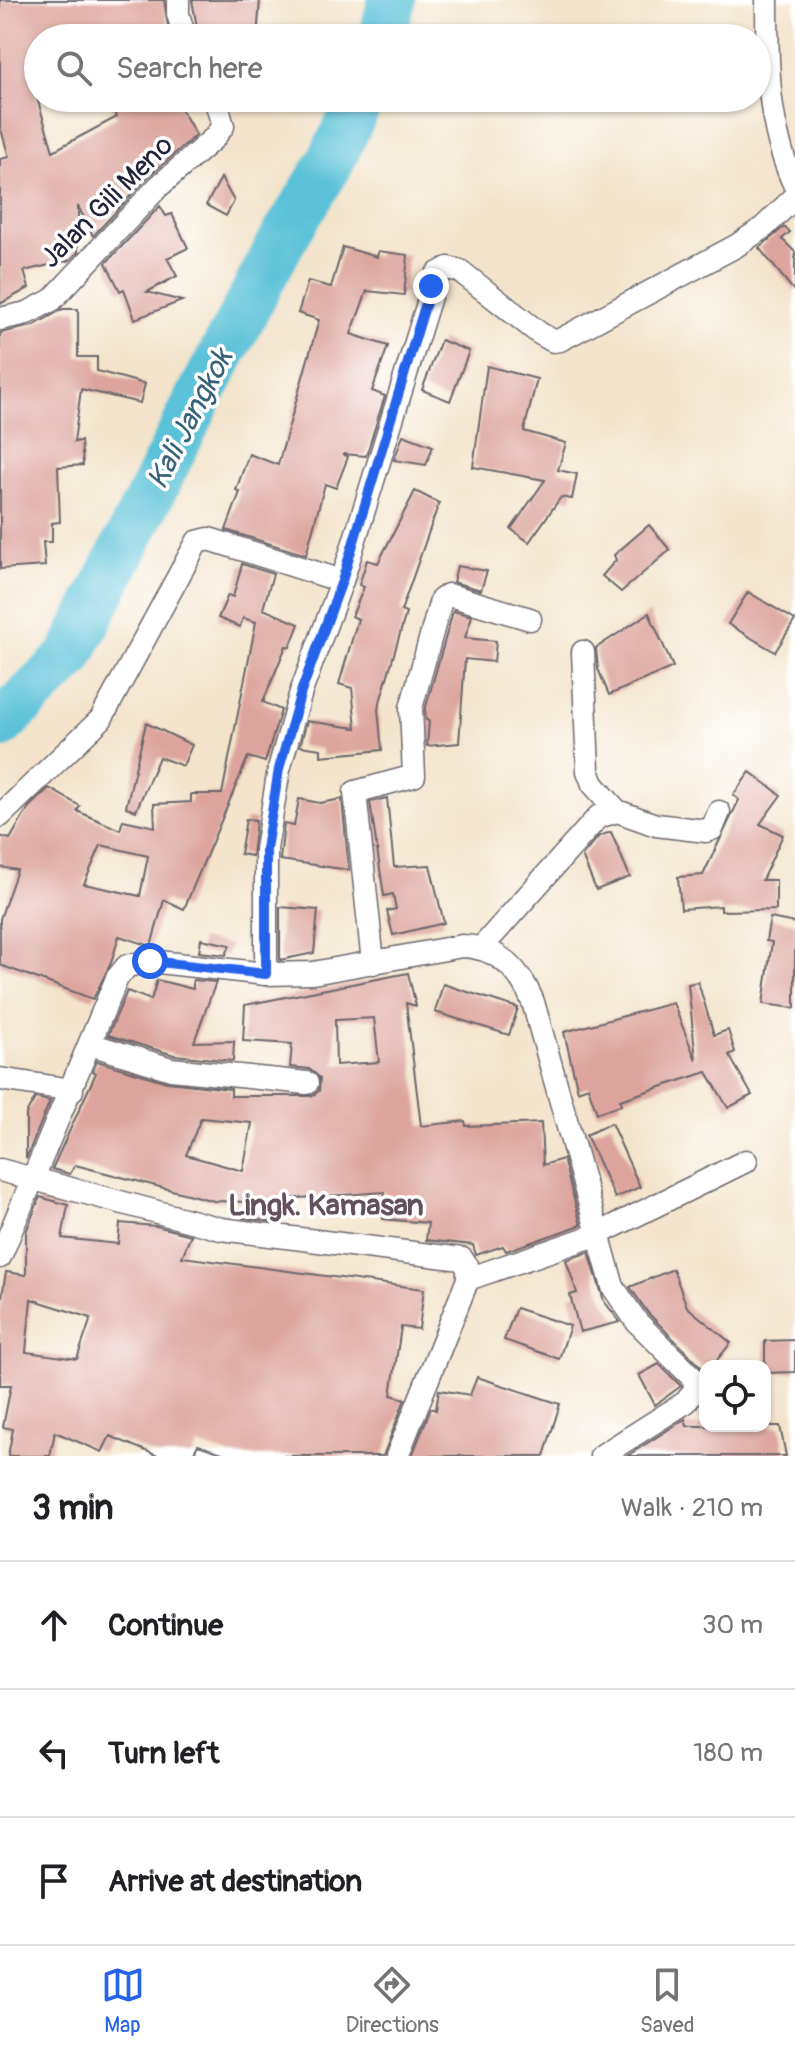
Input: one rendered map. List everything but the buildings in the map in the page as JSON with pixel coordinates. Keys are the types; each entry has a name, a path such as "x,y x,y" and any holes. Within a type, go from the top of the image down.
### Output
{"street":[{"path":"178,0 181,24"},
{"path":"767,0 767,24"},
{"path":"771,105 795,186"},
{"name":"Jalan Gili Meno","path":"0,319 27,313 52,300 158,187 214,138 223,126 222,112"},
{"path":"266,974 265,877 271,809 288,730 342,581 437,274 448,268 460,271 539,333 553,341 560,340 736,246 764,227 795,197"},
{"path":"0,816 101,719 197,542 209,539 342,581"},
{"path":"373,963 355,792 414,776 411,708 441,600 448,595 530,619"},
{"path":"583,652 588,771 593,784 617,811 656,825 706,831 712,829 719,812"},
{"path":"483,946 593,822 617,811"},
{"path":"0,1257 117,978 127,966 150,961 266,974 313,973 462,946 483,946 512,967 533,1002 613,1287 637,1322 689,1372 696,1386 686,1402 601,1456"},
{"path":"90,1044 171,1069 307,1083"},
{"path":"0,1079 72,1090"},
{"path":"468,1279 596,1235 746,1161"},
{"path":"0,1170 31,1181 221,1229 455,1257 467,1265 468,1279 397,1456"}],"waterway":[{"name":"Kali Jangkok","path":"386,24 392,0"},
{"name":"Kali Jangkok","path":"0,725 69,658 201,394 283,239 329,165 354,112"}],"district":[{"name":"Lingk. Kamasan","path":"326,1205"}],"route":[{"path":"150,961 266,974 266,849 288,730 342,581 431,286"}]}
